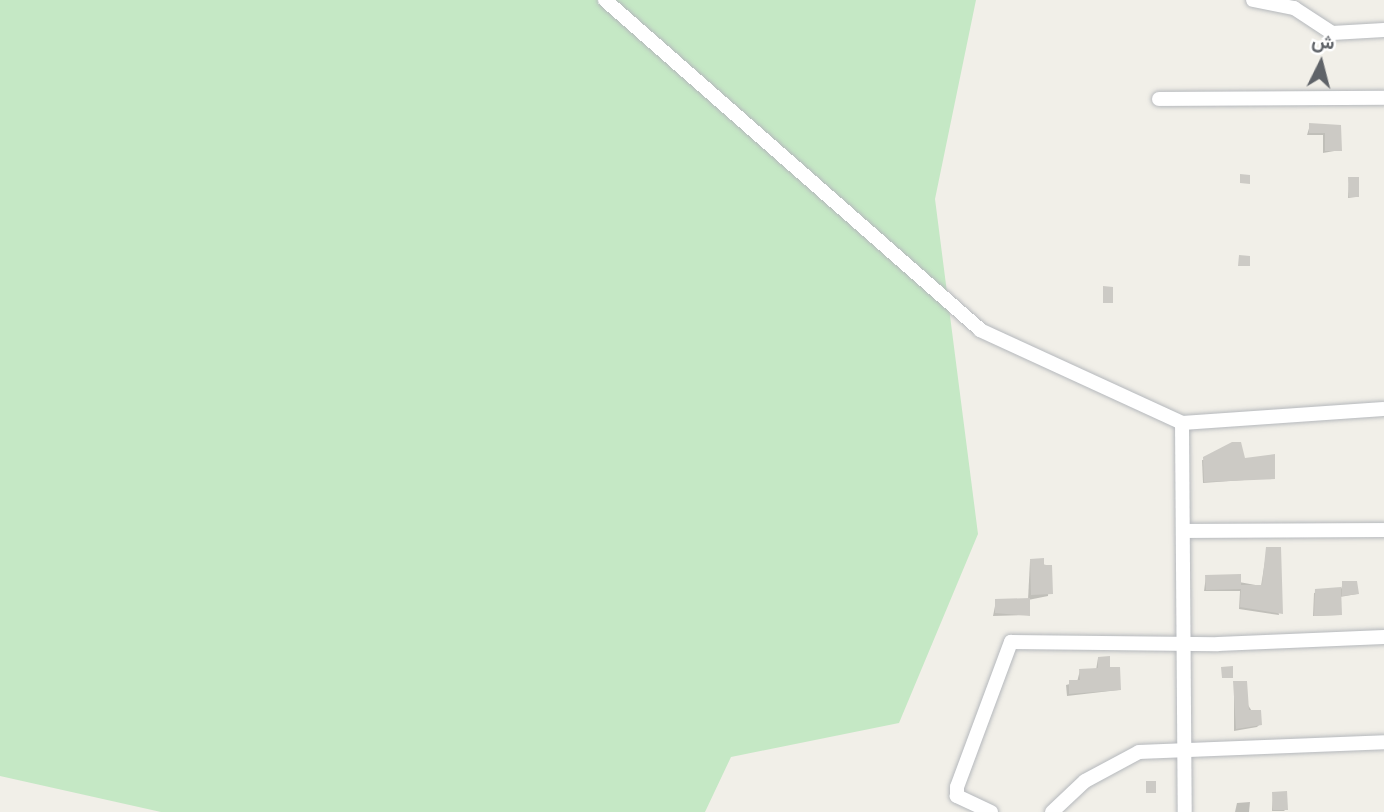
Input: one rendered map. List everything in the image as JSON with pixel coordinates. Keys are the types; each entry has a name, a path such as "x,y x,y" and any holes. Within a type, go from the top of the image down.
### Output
{"street":[{"path":"605,0 979,330 1182,423 1384,409"},
{"path":"1253,0 1294,8 1332,33 1384,30"},
{"path":"1158,99 1384,98"},
{"path":"1182,423 1184,531 1181,643 1185,812"},
{"path":"1184,531 1384,530"},
{"path":"991,812 963,800 957,787 1011,642 1181,643 1384,637"},
{"path":"1052,812 1085,780 1139,752 1184,755 1384,742"}],"green space":[{"path":"0,0 976,0 935,199 978,534 899,723 731,757 705,812 161,812 0,776"}],"building":[{"path":"1309,123 1341,125 1342,151 1325,151 1325,133 1309,133"},
{"path":"1240,174 1250,175 1250,184 1240,183"},
{"path":"1348,177 1359,177 1359,197 1349,197"},
{"path":"1239,255 1250,256 1250,266 1238,266"},
{"path":"1103,286 1113,287 1113,303 1103,303"},
{"path":"1232,442 1241,442 1245,458 1275,454 1275,479 1204,482 1203,457"},
{"path":"1266,547 1281,547 1283,614 1240,607 1241,589 1206,590 1205,575 1241,574 1241,585 1262,585"},
{"path":"1044,558 1044,565 1052,565 1053,594 1031,595 1030,559"},
{"path":"1342,581 1357,581 1359,594 1342,596"},
{"path":"1341,587 1342,615 1314,616 1315,589"},
{"path":"1030,598 1030,616 995,613 995,599"},
{"path":"1110,656 1110,667 1120,667 1121,690 1069,694 1069,680 1080,680 1079,669 1098,668 1098,657"},
{"path":"1233,666 1233,678 1222,678 1221,667"},
{"path":"1233,681 1247,681 1249,710 1261,710 1262,725 1236,729"},
{"path":"1146,781 1156,781 1156,793 1146,793"},
{"path":"1287,791 1288,810 1273,810 1272,792"}]}
